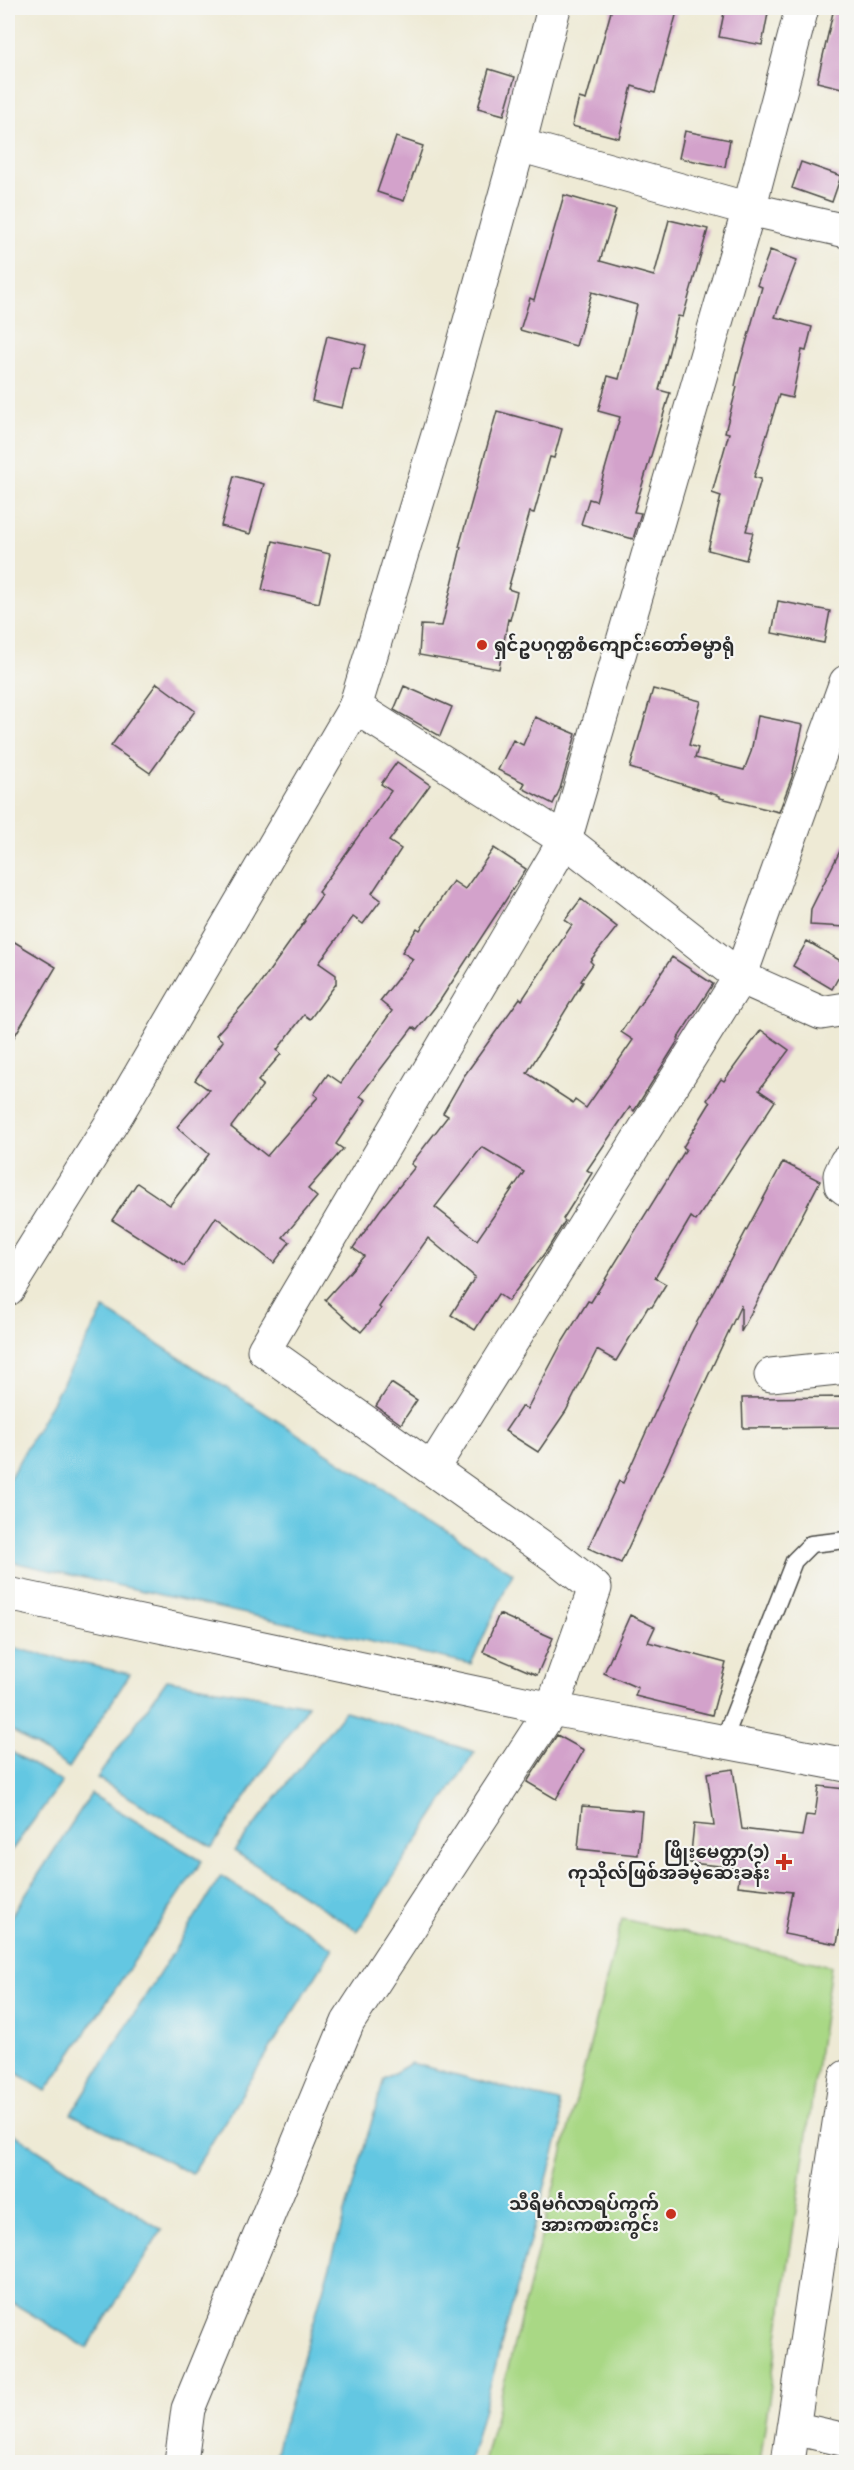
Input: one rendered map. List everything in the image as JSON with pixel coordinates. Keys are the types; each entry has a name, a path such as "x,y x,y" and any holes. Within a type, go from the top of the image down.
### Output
{"street":[{"path":"8,1288 119,1111 355,707 441,425 519,145 554,8"},
{"path":"181,2463 188,2409 348,2022 552,1709 595,1588 264,1350 565,840 749,209 802,8"},
{"path":"519,145 749,209 846,231"},
{"path":"432,1469 740,977 846,681"},
{"path":"355,707 565,840 740,977 821,1013 846,1008"},
{"path":"846,1162 840,1175 841,1185 846,1188"},
{"path":"771,1375 846,1367"},
{"path":"8,1594 552,1709 846,1765"},
{"path":"788,2463 793,2428 836,2223 846,2078"},
{"path":"793,2428 846,2440"}],"lane":[{"path":"723,1742 794,1562 811,1544 846,1540"}],"green space":[{"name":"သီရိမင်္ဂလာရပ်ကွက် အားကစားကွင်း","path":"622,1919 831,1966 760,2462 484,2462"}],"water":[{"path":"104,1309 513,1573 471,1664 8,1561 8,1481"},
{"path":"8,1647 130,1674 69,1768 8,1728"},
{"path":"167,1680 308,1705 212,1847 97,1778"},
{"path":"345,1711 475,1752 358,1931 234,1851"},
{"path":"8,1750 62,1782 11,1851 8,1850"},
{"path":"91,1794 202,1861 46,2091 8,2068 8,1921"},
{"path":"221,1876 333,1948 192,2174 71,2114"},
{"path":"411,2063 559,2102 561,2128 469,2462 273,2462 384,2079"},
{"path":"8,2130 162,2230 87,2348 8,2300"}],"building":[{"path":"612,8 678,8 655,93 632,86 619,138 572,126 579,98 586,100"},
{"path":"725,8 769,8 762,45 719,37"},
{"path":"834,8 846,8 846,89 817,82"},
{"path":"489,69 515,77 504,115 478,108"},
{"path":"685,131 730,140 725,167 679,158"},
{"path":"396,137 423,146 404,201 377,192"},
{"path":"801,162 841,176 832,202 792,188"},
{"path":"564,195 616,210 600,261 654,276 669,220 708,229 683,317 678,316 659,390 670,393 634,512 641,513 633,539 581,524 589,499 596,501 620,417 598,411 608,376 619,379 637,305 592,292 576,346 520,330 530,298 534,300"},
{"path":"770,250 797,260 775,317 812,327 806,351 802,350 792,398 779,395 754,477 761,479 746,531 753,532 746,560 708,550 721,496 712,493 729,433 725,432 737,387 735,386 738,372 762,287 757,285"},
{"path":"327,336 366,345 360,370 352,369 342,408 312,401"},
{"path":"497,411 562,429 554,458 550,457 534,513 530,512 508,589 517,592 510,620 508,619 499,669 419,655 421,625 442,626 461,547 459,547"},
{"path":"234,476 264,484 250,534 221,526"},
{"path":"273,541 330,554 319,603 262,590"},
{"path":"778,601 830,611 824,643 772,633"},
{"path":"157,683 195,711 150,773 111,746"},
{"path":"404,686 452,707 440,736 394,710"},
{"path":"653,689 701,701 689,745 698,748 695,758 744,770 751,752 758,716 803,725 792,777 779,812 720,798 720,796 630,768"},
{"path":"535,717 576,734 560,789 553,804 522,788 525,783 498,770 513,740 523,745"},
{"path":"397,762 430,785 389,841 401,849 372,893 381,900 363,924 353,917 319,963 336,975 336,984 310,1019 304,1015 277,1050 281,1054 258,1081 263,1085 231,1127 267,1156 318,1097 314,1094 328,1074 341,1083 392,1011 380,1001 413,959 402,952 417,928 420,930 453,881 465,889 494,848 526,869 439,1002 417,1030 413,1027 360,1096 366,1100 336,1144 343,1149 308,1189 317,1197 283,1237 290,1242 274,1263 216,1217 184,1266 112,1220 137,1183 170,1205 209,1154 177,1127 209,1090 195,1080 223,1041 216,1035 255,991 305,921 322,895 318,892 391,791 381,784"},
{"path":"846,839 846,927 810,925 811,909"},
{"path":"581,899 617,927 590,961 593,964 581,981 583,982 527,1073 573,1103 575,1100 586,1108 633,1040 621,1032 672,957 713,984 634,1111 630,1107 587,1170 592,1173 563,1219 565,1221 547,1250 508,1301 498,1294 475,1330 451,1315 475,1277 428,1238 379,1307 381,1309 361,1332 325,1300 364,1256 353,1248 415,1167 411,1164 448,1116 443,1113 464,1076 520,998 522,1000 572,925 565,920","holes":["482,1147 524,1172 477,1240 435,1207"]},
{"path":"8,938 56,967 8,1047"},
{"path":"807,941 846,964 832,989 793,966"},
{"path":"761,1030 789,1050 759,1090 775,1101 696,1221 691,1217 655,1278 666,1284 652,1307 648,1307 616,1361 597,1350 566,1411 538,1452 505,1431 522,1406 527,1409 563,1341 588,1301 591,1302 686,1149 683,1147 710,1103 707,1100 721,1079 724,1081"},
{"path":"783,1162 820,1181 741,1332 741,1305 621,1563 588,1548 619,1481 623,1483 690,1335"},
{"path":"391,1383 417,1400 401,1424 376,1406"},
{"path":"846,1397 846,1427 743,1428 742,1398"},
{"path":"499,1614 553,1638 537,1675 483,1652"},
{"path":"630,1615 655,1627 648,1642 726,1663 712,1715 635,1696 638,1688 604,1673"},
{"path":"557,1735 584,1750 556,1799 527,1782"},
{"path":"733,1769 742,1829 802,1836 806,1815 815,1816 819,1786 845,1789 841,1821 846,1822 846,1891 837,1944 784,1934 792,1892 738,1886 740,1868 690,1863 694,1824 714,1826 707,1773"},
{"path":"582,1806 642,1811 638,1855 578,1849"}],"place":[{"name":"ရှင်ဥပဂုတ္တစံကျောင်းတော်ဓမ္မာရုံ","path":"482,645"},
{"name":"ဖြိုးမေတ္တာ(၁) ကုသိုလ်ဖြစ်အခမဲ့ဆေးခန်း","path":"784,1862"},
{"name":"သီရိမင်္ဂလာရပ်ကွက် အားကစားကွင်း","path":"671,2214"}]}
